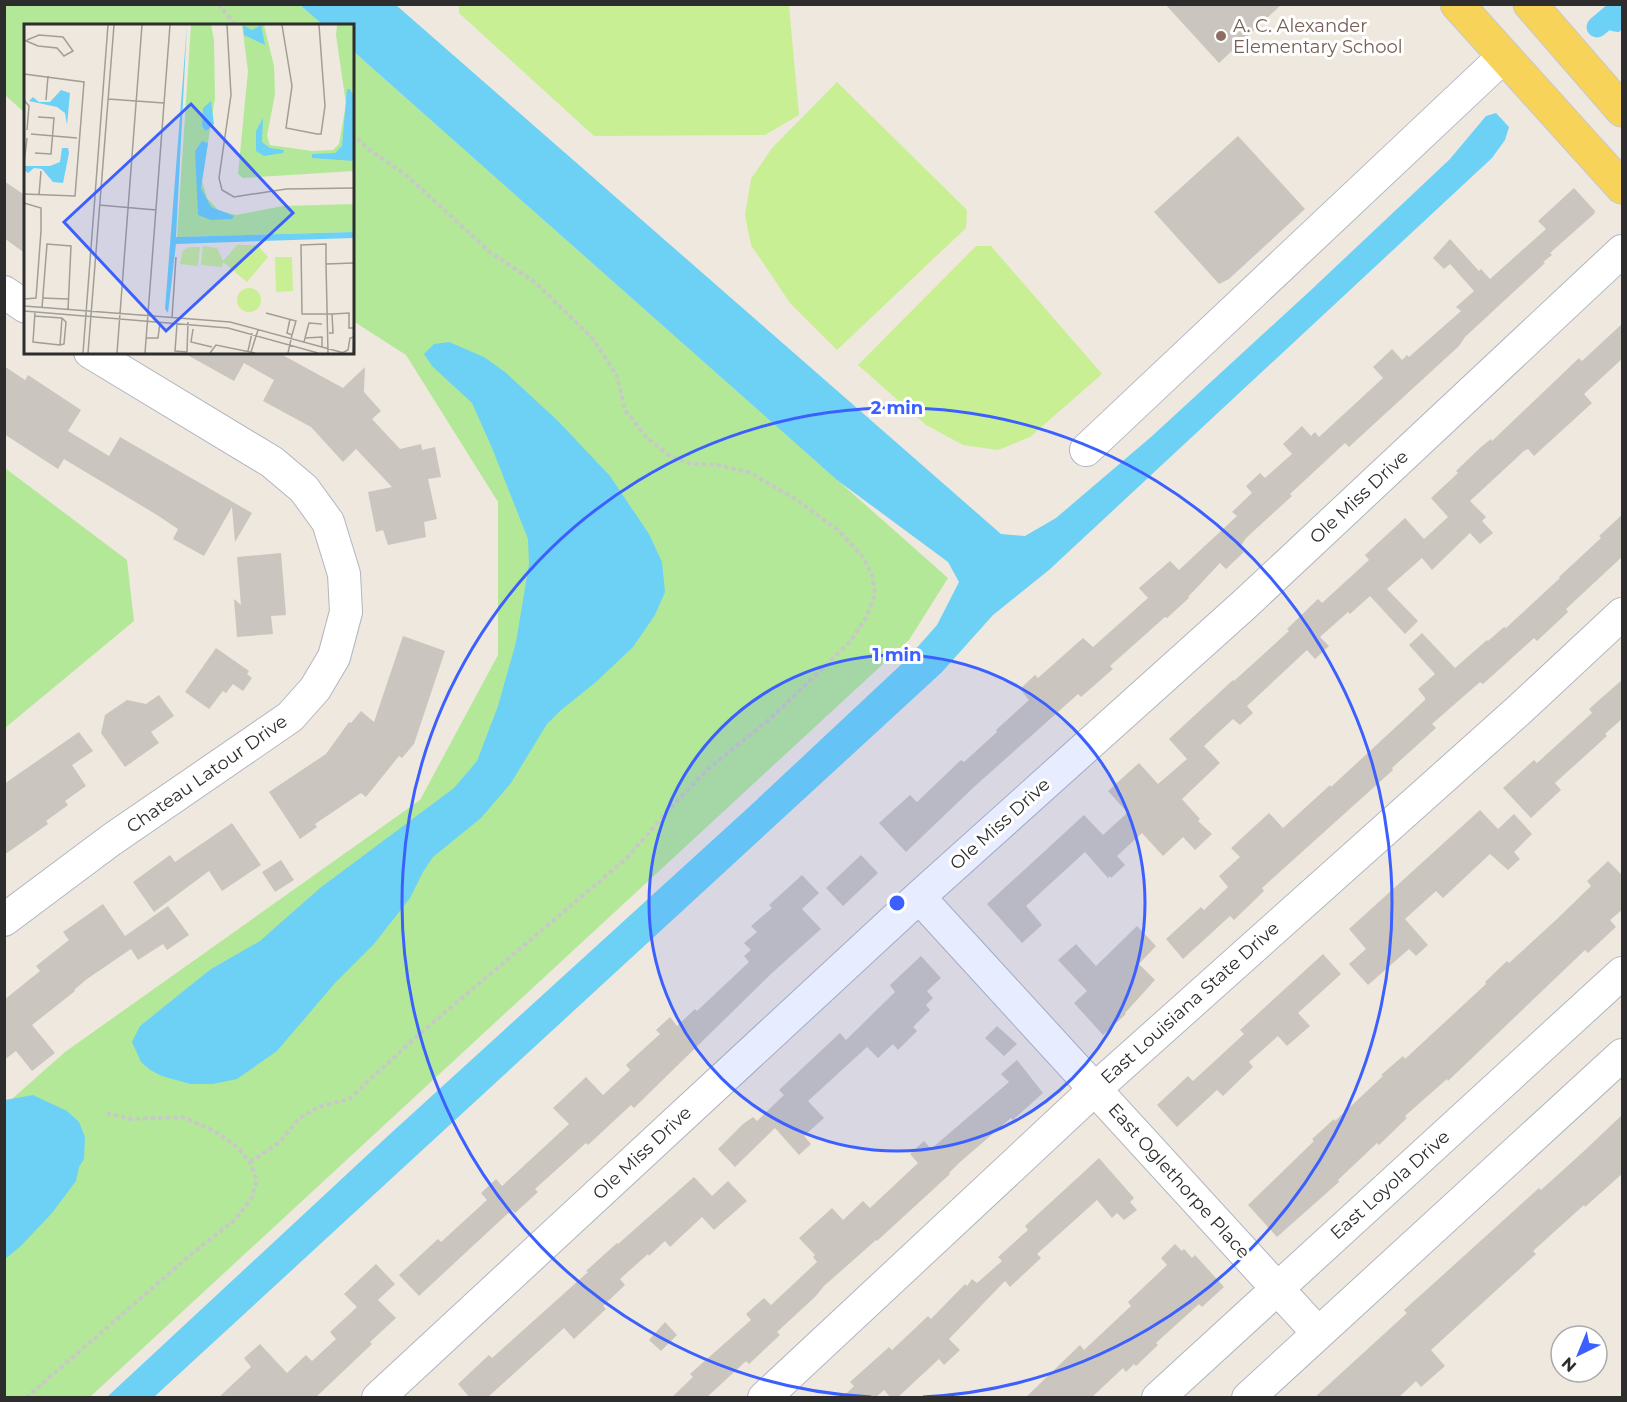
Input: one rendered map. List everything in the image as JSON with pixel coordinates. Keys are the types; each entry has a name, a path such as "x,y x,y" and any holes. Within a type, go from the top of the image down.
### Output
{"main road":[{"path":"1457,4 1623,187"},
{"path":"1530,4 1620,102"}],"street":[{"path":"1086,450 1503,57"},
{"name":"Ole Miss Drive","path":"378,1398 919,897 1245,604 1623,251"},
{"path":"4,292 24,307"},
{"name":"Chateau Latour Drive","path":"4,920 111,840 290,717 315,689 334,657 345,612 344,574 328,522 304,489 273,462 93,354"},
{"name":"East Louisiana State Drive","path":"764,1398 1095,1089 1511,718 1623,614"},
{"name":"East Oglethorpe Place","path":"919,897 1318,1333"},
{"name":"East Loyola Drive","path":"1158,1398 1623,973"},
{"path":"1248,1398 1623,1055"}],"path":[{"path":"218,4 235,24"},
{"path":"250,1162 280,1142 299,1119 318,1107 349,1099 416,1037 627,858 708,769 771,718 850,642 867,616 875,594 872,575 863,557 838,530 795,499 751,474 718,465 692,464 671,457 647,438 625,410 617,376 593,339 536,283 490,252 406,175 354,136"},
{"path":"26,1398 195,1251 235,1220 252,1197 256,1181 250,1162 237,1147 216,1132 183,1117 131,1119 107,1113"}],"green space":[{"path":"5,5 300,5 322,24 24,24 24,112 5,95"},
{"path":"459,5 789,5 799,115 765,135 594,136 459,13"},
{"path":"354,52 948,578 909,640 90,1397 5,1397 4,1106 65,1052 420,800 498,655 498,502 406,355 354,322"},
{"path":"837,82 967,210 966,228 837,350 790,303 751,245 745,215 751,179 772,148"},
{"path":"976,246 991,246 1102,374 1030,437 998,450 963,445 926,425 858,365"},
{"path":"5,468 127,560 134,621 5,728"}],"water":[{"path":"300,5 396,5 1001,534 1025,536 1056,518 1151,437 1450,159 1486,116 1496,113 1509,127 1505,140 1492,158 1049,570 993,615 942,672 154,1397 107,1397 906,660 937,625 959,582 948,562 837,480 354,52 354,24 322,24"},
{"path":"1611,5 1622,5 1622,29 1619,32 1610,31 1602,22 1600,14"},
{"path":"449,342 484,357 505,372 558,421 610,476 649,534 662,562 665,592 655,615 633,647 547,724 511,783 481,818 433,857 410,898 374,944 335,983 277,1051 237,1079 213,1084 190,1084 162,1076 141,1062 132,1042 140,1026 211,969 260,941 320,888 454,788 477,761 498,706 516,642 529,564 528,539 472,403 432,366 424,354 434,344"},
{"path":"33,1095 67,1111 79,1122 85,1137 84,1159 79,1167 76,1181 52,1213 21,1246 5,1259 5,1100"}],"building":[{"name":"A. C. Alexander Elementary School","path":"1165,4 1282,4 1219,63"},
{"path":"1238,136 1305,209 1229,279 1219,284 1154,212"},
{"path":"4,181 24,195 24,253 4,238"},
{"path":"1574,188 1595,211 1594,214 1550,253 1552,255 1543,262 1545,263 1349,447 1345,443 1290,494 1292,496 1246,538 1240,547 1244,552 1226,569 1220,563 1189,598 1110,666 1113,669 1081,697 1078,694 974,787 906,852 879,823 910,795 917,802 961,760 964,762 997,732 996,730 1029,700 1020,689 1035,675 1038,678 1083,638 1093,647 1148,598 1139,588 1170,561 1179,570 1237,516 1232,512 1252,493 1246,486 1260,473 1265,478 1292,454 1283,444 1302,426 1311,436 1315,432 1319,437 1383,378 1373,367 1392,349 1402,360 1407,355 1409,357 1461,311 1456,307 1474,291 1450,264 1444,269 1433,258 1450,239 1479,271 1481,269 1490,279 1546,229 1538,221"},
{"path":"1623,323 1623,358 1584,394 1592,403 1534,456 1528,449 1524,451 1470,501 1486,517 1482,521 1493,533 1480,544 1470,533 1432,570 1422,558 1387,589 1418,621 1405,634 1370,596 1320,637 1329,646 1315,659 1307,650 1247,706 1253,713 1240,725 1233,719 1204,746 1220,763 1182,799 1200,819 1198,821 1212,834 1195,850 1183,837 1163,856 1142,833 1117,856 1125,865 1111,878 1110,876 1108,878 1085,852 1026,906 1042,925 1022,943 987,904 1084,815 1103,835 1126,814 1127,812 1108,791 1139,763 1158,784 1187,759 1169,739 1289,631 1287,629 1318,599 1322,603 1369,560 1365,555 1405,518 1424,539 1448,517 1431,498 1481,447 1491,439 1492,441 1579,358 1582,361"},
{"path":"186,354 281,354 343,388 365,367 364,392 381,411 372,419 400,449 421,444 422,450 435,447 441,477 428,479 437,519 424,522 426,537 388,545 383,530 376,532 368,492 392,487 356,449 343,462 311,427 263,401 274,380 244,363 234,381"},
{"path":"4,366 25,380 28,375 81,410 68,431 109,456 120,437 252,513 235,542 232,507 204,556 173,539 178,529 157,515 64,459 58,469 4,434"},
{"path":"1623,514 1623,556 1566,609 1568,612 1537,641 1534,638 1483,684 1480,682 1432,724 1436,728 1392,768 1393,770 1262,888 1264,891 1234,920 1230,916 1183,959 1166,939 1201,907 1204,910 1228,887 1219,876 1240,857 1231,848 1269,813 1283,828 1425,700 1418,689 1435,674 1409,645 1422,633 1455,668 1487,640 1504,627 1506,628 1560,578"},
{"path":"281,553 286,615 271,616 273,634 237,637 234,599 241,605 237,557"},
{"path":"403,636 445,651 414,744 402,758 399,756 366,797 361,793 315,824 317,827 300,839 269,792 326,754 349,722 351,723 361,711 374,722"},
{"path":"216,648 249,671 247,674 252,678 243,691 233,684 226,693 223,691 209,709 185,692"},
{"path":"1623,679 1623,718 1605,734 1607,736 1555,783 1561,790 1531,818 1503,788 1534,760 1537,763 1592,713 1589,709"},
{"path":"159,695 174,716 151,732 159,743 125,767 101,733 105,715 127,700 146,704"},
{"path":"79,732 93,751 72,765 86,786 65,801 68,805 46,821 48,824 4,855 4,784"},
{"path":"1480,810 1498,829 1514,814 1532,834 1514,852 1520,859 1508,870 1490,854 1443,898 1436,891 1405,919 1428,945 1416,956 1409,949 1368,985 1349,964 1366,949 1349,929"},
{"path":"232,823 261,865 222,891 209,871 154,912 133,882 170,855 175,862"},
{"path":"861,855 878,873 843,906 826,888"},
{"path":"281,860 294,880 275,892 262,872"},
{"path":"1608,861 1623,876 1623,909 1610,920 1616,927 1588,953 1585,950 1448,1081 1447,1079 1405,1116 1407,1118 1379,1145 1377,1143 1338,1180 1339,1182 1277,1237 1248,1205 1314,1141 1312,1139 1334,1119 1335,1121 1383,1076 1381,1075 1403,1056 1405,1059 1486,984 1485,982 1507,961 1509,963 1557,919 1591,886 1587,881"},
{"path":"802,875 819,893 802,909 821,929 772,973 634,1108 631,1105 588,1145 586,1143 535,1189 538,1192 515,1213 512,1210 419,1296 399,1275 438,1239 441,1242 487,1200 481,1193 496,1179 502,1186 569,1124 553,1108 586,1077 603,1095 630,1070 626,1065 660,1034 656,1030 670,1017 677,1026 695,1009 697,1011 749,962 744,956 751,950 744,943 757,932 751,926 772,908 769,905"},
{"path":"103,904 125,936 168,906 189,935 167,950 163,944 138,960 131,949 87,979 32,1025 55,1053 32,1071 16,1051 4,1060 4,1000 40,971 36,966 69,940 63,932"},
{"path":"1137,926 1156,946 1139,964 1155,980 1126,1014 1103,1035 1074,1003 1087,991 1058,960 1076,944 1096,966"},
{"path":"1323,954 1341,974 1298,1013 1310,1026 1287,1046 1278,1036 1249,1062 1253,1067 1223,1096 1217,1090 1177,1127 1157,1105 1188,1076 1193,1081 1244,1034 1240,1030"},
{"path":"921,956 941,978 927,991 933,998 926,1005 930,1010 913,1027 917,1031 898,1050 893,1044 878,1058 867,1047 808,1101 824,1118 804,1136 811,1144 799,1155 775,1128 735,1167 718,1149 743,1124 753,1117 757,1121 784,1095 779,1090 840,1033 846,1040 895,992 890,985"},
{"path":"997,1026 1017,1044 1004,1056 985,1038"},
{"path":"1017,1060 1043,1093 959,1163 877,1241 824,1286 777,1332 780,1335 749,1364 746,1361 706,1398 671,1398 693,1377 690,1374 751,1320 746,1314 764,1298 771,1305 817,1262 813,1257 815,1255 799,1238 832,1208 843,1220 863,1201 870,1208 918,1163 910,1154 924,1141 931,1149 1009,1082 1001,1074"},
{"path":"1623,1114 1623,1173 1533,1251 1536,1254 1431,1350 1445,1366 1421,1387 1416,1381 1398,1398 1314,1398 1407,1313 1404,1310 1539,1188 1541,1190"},
{"path":"1099,1158 1134,1198 1130,1202 1137,1210 1124,1220 1117,1213 1112,1218 1097,1200 1037,1254 1041,1258 1010,1287 1005,1281 949,1339 960,1350 944,1365 939,1359 897,1398 891,1398 884,1390 875,1398 842,1398 854,1386 850,1382 889,1347 892,1350 928,1316 931,1319 965,1284 967,1286 972,1279 977,1283 1002,1261 998,1257 1028,1230 1025,1226"},
{"path":"694,1177 712,1196 728,1181 747,1201 714,1230 702,1217 670,1247 665,1241 620,1279 625,1285 603,1306 606,1309 574,1339 564,1328 487,1398 470,1398 458,1384 489,1355 492,1358 617,1243"},
{"path":"1175,1244 1182,1251 1184,1249 1192,1258 1195,1255 1224,1287 1202,1307 1199,1304 1156,1343 1158,1345 1136,1366 1134,1364 1126,1372 1123,1368 1091,1398 1025,1398 1080,1345 1084,1350 1131,1306 1128,1302 1167,1265 1161,1258"},
{"path":"376,1264 395,1284 378,1300 396,1318 315,1398 218,1398 251,1367 244,1358 260,1344 287,1373 306,1355 312,1361 336,1339 330,1332 357,1307 344,1294"},
{"path":"665,1322 677,1335 661,1351 649,1340"}],"waterway":[{"path":"1597,27 1622,6"}],"place":[{"name":"A. C. Alexander Elementary School","path":"1221,36"}]}
